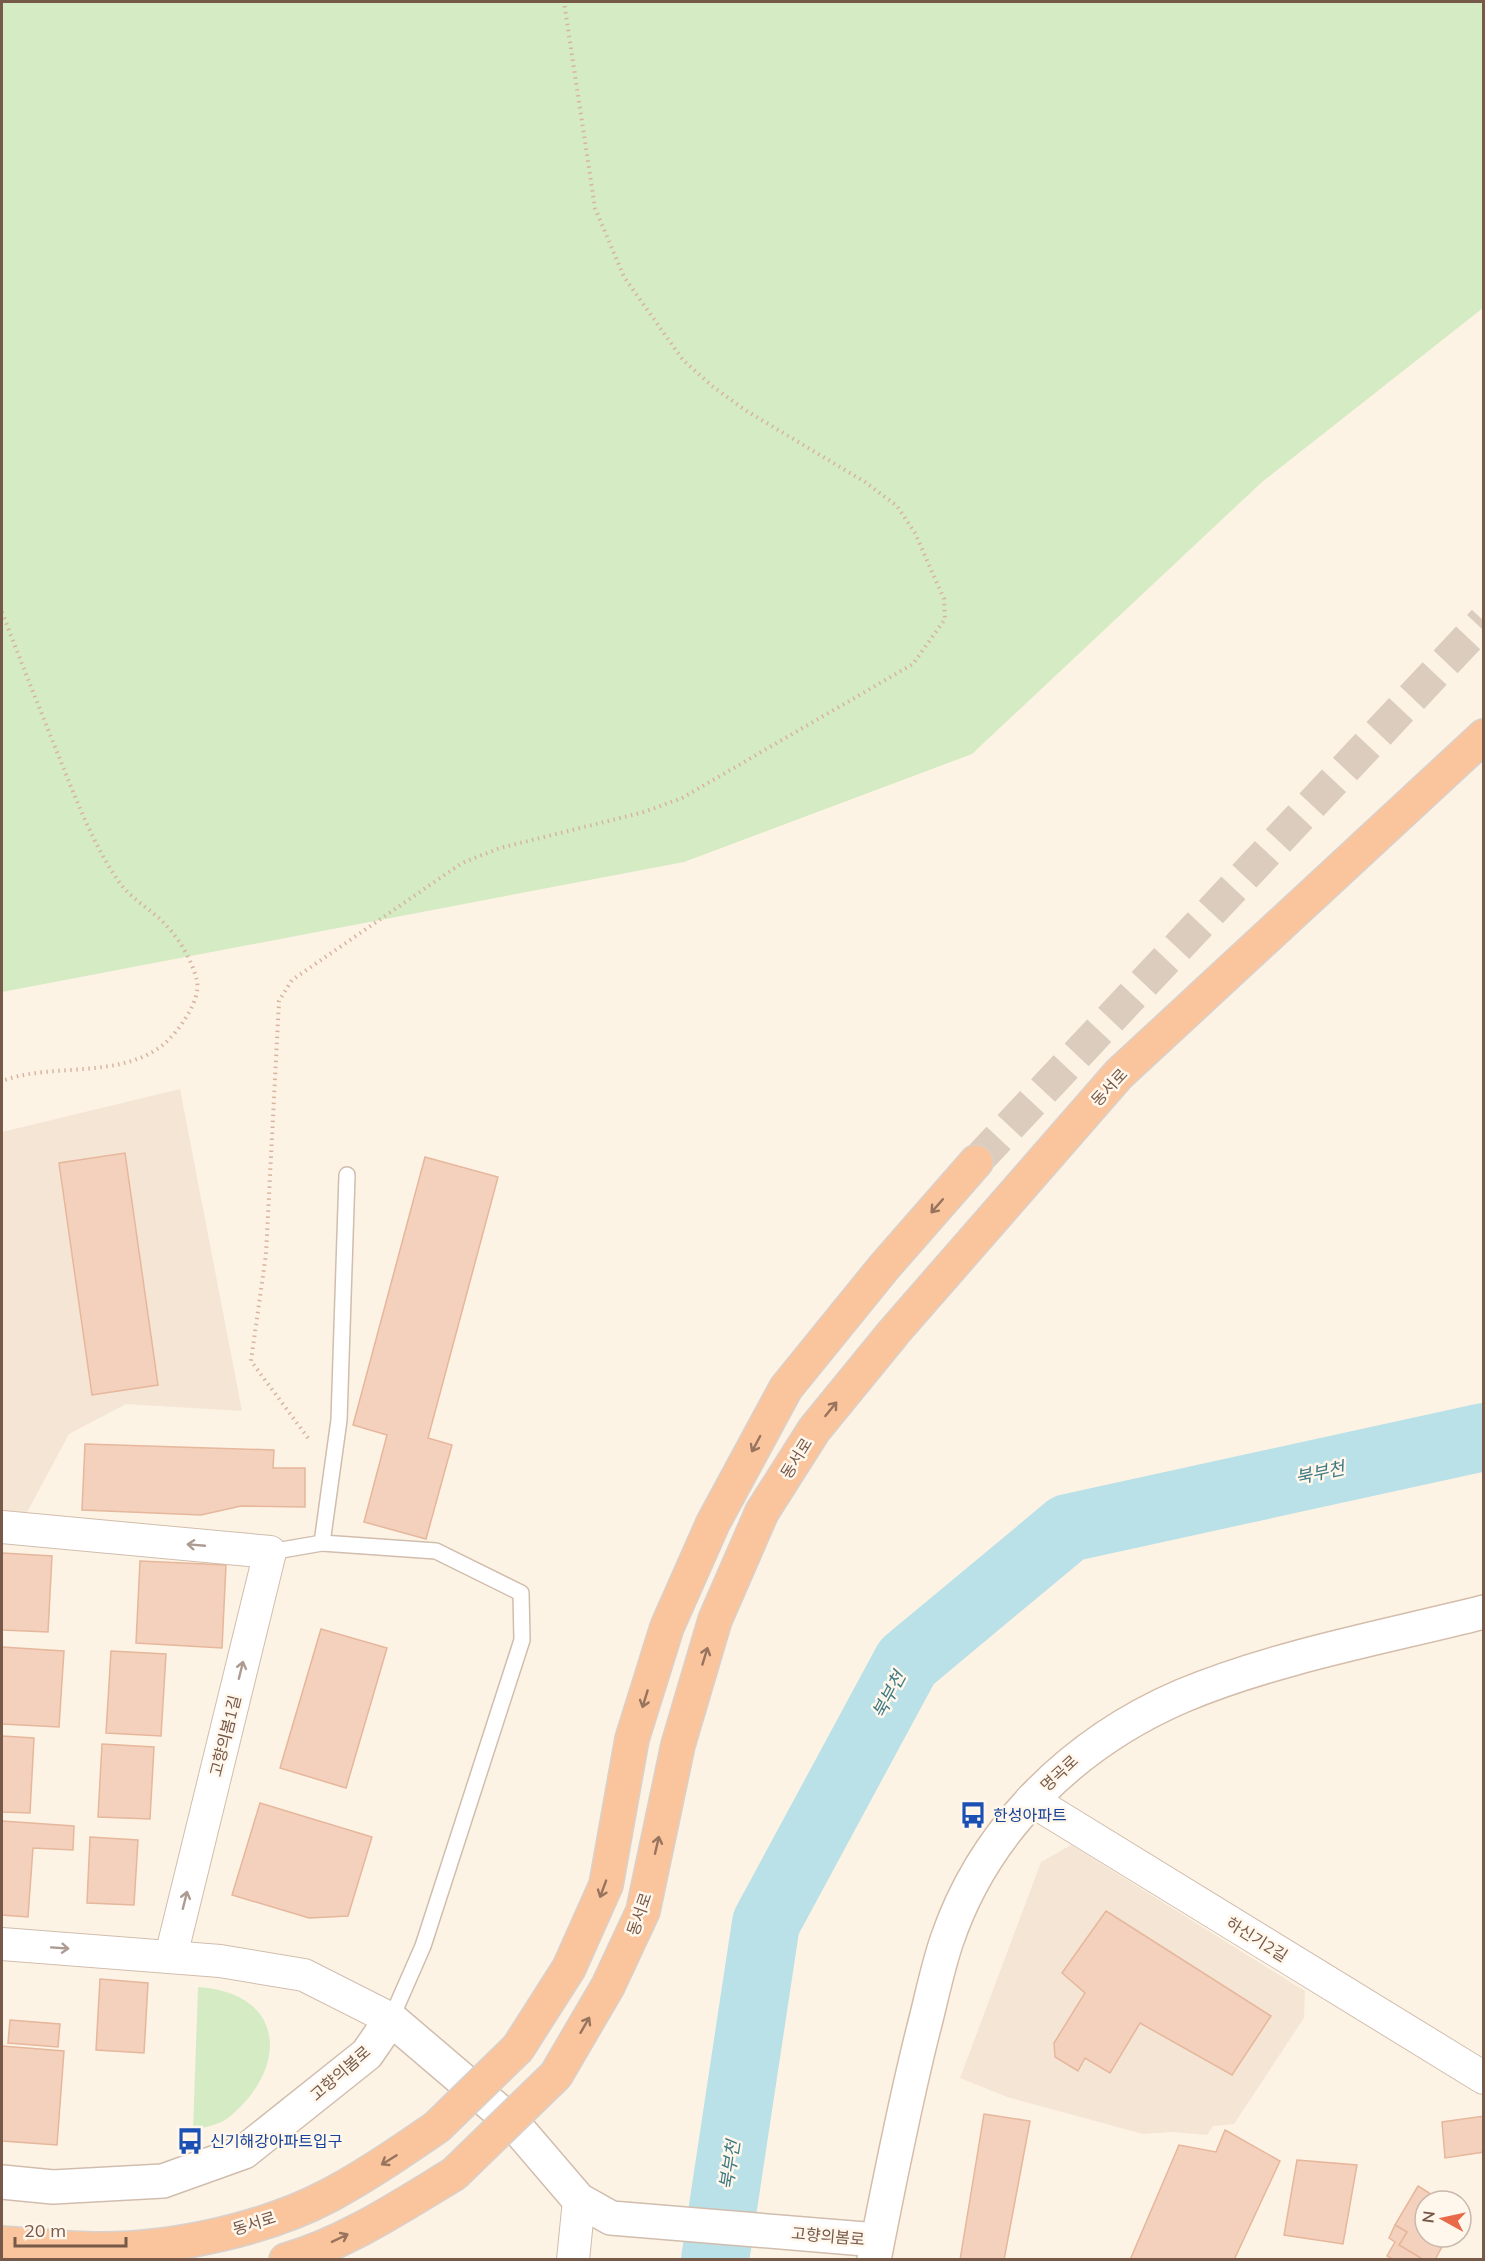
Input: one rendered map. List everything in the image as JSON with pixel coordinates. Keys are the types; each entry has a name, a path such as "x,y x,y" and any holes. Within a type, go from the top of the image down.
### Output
{"highway":[{"name":"동서로","path":"286,2259 305,2254 386,2216 454,2174 556,2075 608,1986 643,1911 678,1745 715,1620 762,1512 814,1430 894,1332 1119,1074 1484,736"},
{"name":"동서로","path":"2,2243 101,2249 154,2246 264,2221 328,2196 390,2160 437,2127 518,2048 569,1968 606,1885 632,1739 667,1627 713,1523 786,1388 885,1266 976,1162"}],"street":[{"path":"2,1527 270,1552"},
{"name":"고향의봄1길","path":"171,1956 270,1552"},
{"name":"명곡로","path":"875,2250 902,2113 947,1939 972,1883 999,1840 1031,1800 1077,1756 1122,1726 1182,1696 1259,1670 1484,1612"},
{"name":"하신기2길","path":"1031,1800 1484,2078"},
{"path":"2,1944 171,1956 304,1975 392,2019 513,2123 579,2200 573,2259"},
{"name":"고향의봄로","path":"2,2182 53,2187 163,2181 244,2152 367,2054 392,2019"},
{"name":"고향의봄로","path":"579,2200 611,2218 778,2232 875,2250"}],"lane":[{"path":"322,1543 339,1420 347,1175"},
{"path":"270,1552 322,1543 436,1551 521,1593 522,1640 423,1946 392,2019"}],"path":[{"path":"310,1448 308,1436 251,1361 266,1254 279,1001 292,980 462,863 500,848 644,812 682,798 913,664 945,619 944,599 936,578 915,533 897,506 865,482 745,410 712,386 683,360 624,277 595,208 564,2"},
{"path":"2,612 73,792 98,844 117,880 132,898 161,920 176,938 192,964 198,984 192,1005 180,1025 165,1043 146,1056 107,1066 2,1081"}],"shaded area":[{"path":"180,1089 242,1411 126,1404 69,1434 25,1516 2,1514 2,1132"},
{"name":"한성아파트","path":"1071,1845 1305,1991 1304,2018 1234,2124 1213,2126 1207,2135 1171,2132 1143,2134 1007,2097 960,2078 1041,1862"}],"green space":[{"path":"2,2 1483,2 1483,308 1262,482 972,754 684,862 2,992"},
{"path":"198,1987 227,1992 249,2003 263,2018 269,2036 269,2057 262,2078 248,2099 228,2118 193,2131"}],"building":[{"path":"125,1153 158,1385 92,1395 59,1163"},
{"path":"425,1157 498,1177 428,1438 452,1445 426,1539 364,1522 387,1435 353,1425"},
{"path":"85,1444 274,1450 273,1468 305,1468 305,1507 241,1506 201,1515 82,1510"},
{"path":"2,1553 52,1556 48,1632 2,1630"},
{"path":"140,1561 226,1565 222,1648 136,1643"},
{"path":"321,1629 387,1648 346,1788 280,1768"},
{"path":"2,1647 64,1651 59,1727 2,1724"},
{"path":"111,1651 166,1654 161,1736 106,1733"},
{"path":"2,1736 34,1738 30,1813 2,1812"},
{"path":"102,1744 154,1747 150,1819 98,1817"},
{"path":"260,1803 372,1837 348,1916 309,1918 232,1895"},
{"path":"2,1821 74,1826 73,1850 33,1848 28,1917 2,1915"},
{"path":"90,1837 138,1840 134,1905 87,1903"},
{"path":"1106,1911 1271,2016 1232,2075 1140,2023 1110,2073 1085,2058 1078,2071 1055,2057 1054,2043 1085,1993 1062,1973"},
{"path":"100,1979 148,1983 144,2053 96,2050"},
{"path":"10,2020 60,2024 58,2047 8,2043"},
{"path":"2,2046 64,2051 57,2145 2,2141"},
{"path":"984,2114 1030,2121 1004,2260 960,2260"},
{"path":"1484,2116 1484,2152 1445,2158 1442,2122"},
{"path":"1225,2130 1280,2161 1234,2260 1130,2260 1179,2145 1216,2152"},
{"path":"1297,2160 1357,2165 1343,2244 1284,2235"},
{"path":"1413,2194 1413,2249 1441,2249 1435,2260 1424,2260 1399,2245 1407,2232 1395,2225"},
{"path":"1395,2225 1407,2232 1399,2245 1424,2260 1394,2260 1387,2256 1395,2242 1389,2238"}],"waterway":[{"name":"북부천","path":"715,2260 766,1923 907,1662 1068,1528 1484,1437"}],"tunnel":[{"path":"976,1162 1484,621"}],"place":[{"name":"한성아파트","path":"973,1815"},
{"name":"신기해강아파트입구","path":"190,2141"}]}
